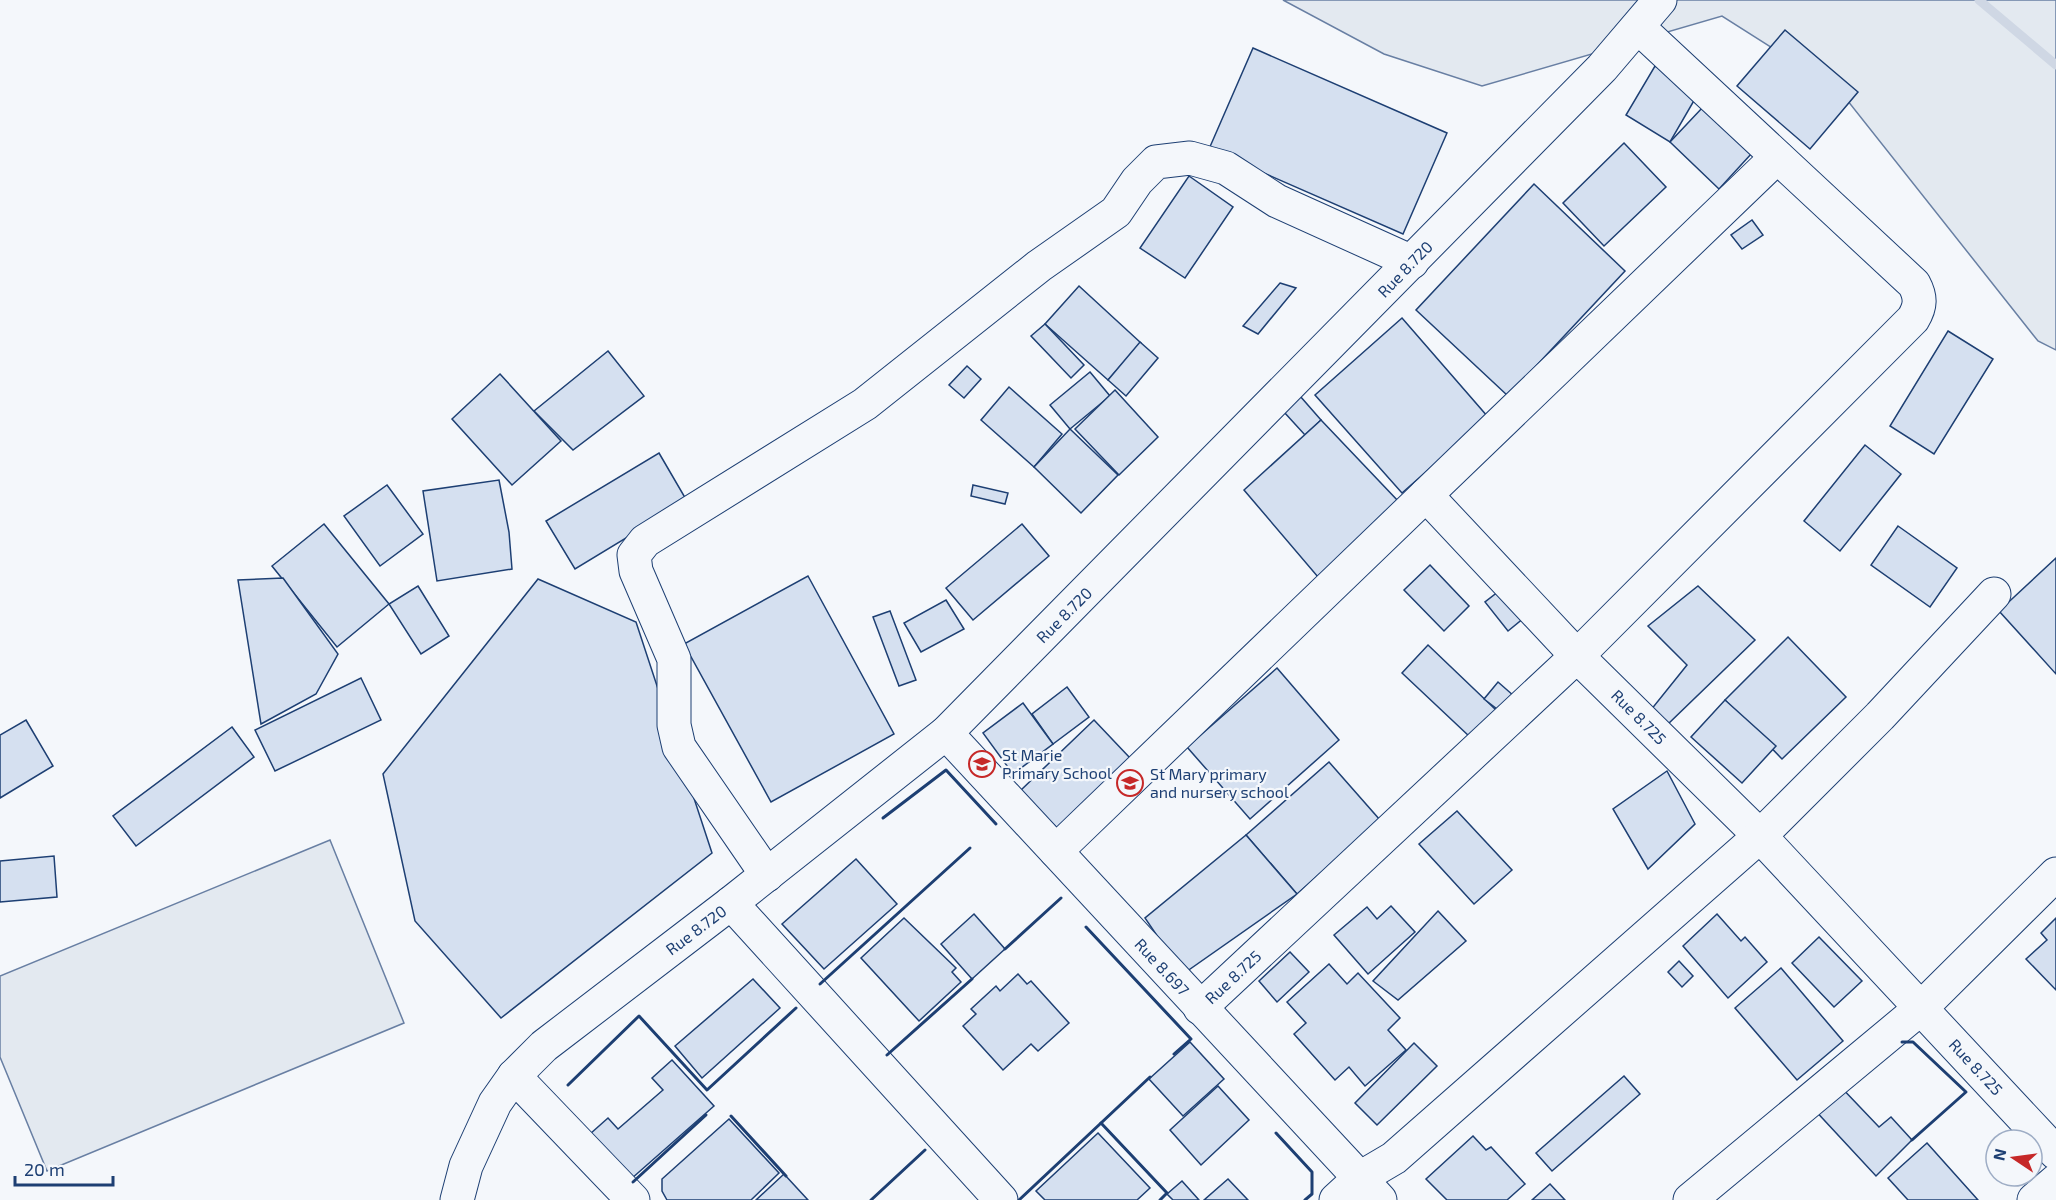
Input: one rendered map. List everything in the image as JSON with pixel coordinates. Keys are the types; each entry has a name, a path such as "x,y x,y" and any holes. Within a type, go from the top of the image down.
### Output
{"street":[{"name":"Rue 8.720","path":"457,1200 481,1130 514,1076 544,1046 946,734 1412,262 1638,27 1660,0"},
{"path":"1426,495 1577,656 1913,319 1919,309 1920,296 1914,284 1638,27"},
{"path":"1056,851 1777,157"},
{"path":"767,875 679,747 674,726 674,659 636,571 634,555 645,541 865,404 1039,266 1116,212 1137,181 1156,162 1190,158 1226,168 1277,201 1412,262"},
{"path":"1336,1200 1370,1189 1394,1158 1760,836 1880,716 1994,594"},
{"name":"Rue 8.725","path":"1200,1008 1577,656 1760,836 2056,1153"},
{"name":"Rue 8.697","path":"946,734 1370,1189"},
{"path":"1690,1200 1921,1008 2056,874"},
{"path":"731,903 1001,1200"},
{"path":"514,1076 633,1200"},
{"path":"2034,1200 2056,1181"}],"shaded area":[{"path":"1283,0 2056,0 2056,350 2038,341 1840,91 1722,16 1482,86 1384,54"},
{"path":"330,840 404,1023 47,1171 0,1057 0,976"}],"building":[{"path":"1785,30 1858,92 1810,149 1737,86"},
{"path":"1253,48 1447,133 1403,234 1209,149"},
{"path":"1655,66 1699,92 1670,142 1626,115"},
{"path":"1703,107 1752,153 1719,189 1670,142"},
{"path":"1624,143 1666,187 1604,246 1563,203"},
{"path":"1189,176 1233,207 1185,278 1140,248"},
{"path":"1534,184 1625,271 1508,396 1416,310"},
{"path":"1752,220 1763,235 1742,249 1731,235"},
{"path":"1280,283 1296,288 1258,334 1243,326"},
{"path":"1079,286 1141,343 1108,380 1045,324"},
{"path":"1402,318 1488,417 1402,493 1315,395"},
{"path":"1045,324 1084,365 1071,378 1031,336"},
{"path":"1948,331 1993,359 1934,454 1890,426"},
{"path":"1140,342 1158,358 1126,396 1108,380"},
{"path":"608,351 644,396 573,450 534,411"},
{"path":"967,366 981,379 964,398 949,385"},
{"path":"1090,372 1110,396 1070,429 1050,405"},
{"path":"500,374 561,441 512,485 452,419"},
{"path":"1009,387 1062,434 1034,467 981,420"},
{"path":"1115,390 1158,437 1119,475 1075,429"},
{"path":"1300,396 1321,420 1305,435 1284,412"},
{"path":"1321,420 1399,502 1318,577 1244,490"},
{"path":"1070,429 1118,475 1081,513 1034,467"},
{"path":"1865,445 1901,474 1840,551 1804,521"},
{"path":"659,453 687,501 575,569 546,521"},
{"path":"499,480 509,532 512,569 437,581 423,491"},
{"path":"387,485 423,534 380,566 344,516"},
{"path":"973,485 1008,493 1005,504 971,496"},
{"path":"324,524 389,604 337,647 272,566"},
{"path":"1022,524 1049,556 973,620 946,588"},
{"path":"1898,526 1957,568 1930,607 1871,565"},
{"path":"2056,558 2056,674 1999,611"},
{"path":"1430,565 1469,606 1444,631 1404,590"},
{"path":"808,576 894,734 771,802 684,644"},
{"path":"283,578 338,654 316,694 261,724 238,580"},
{"path":"538,579 636,622 712,853 501,1018 415,921 383,774"},
{"path":"418,586 449,636 421,654 389,604"},
{"path":"1698,586 1755,640 1668,724 1650,711 1687,665 1648,626"},
{"path":"1503,588 1525,617 1508,631 1485,602"},
{"path":"946,600 964,629 921,652 904,623"},
{"path":"890,611 916,680 899,686 873,617"},
{"path":"1788,637 1846,697 1782,759 1725,700"},
{"path":"1428,645 1496,710 1470,737 1402,673"},
{"path":"1277,668 1339,740 1250,819 1187,747"},
{"path":"361,678 381,720 275,771 255,730"},
{"path":"1498,682 1514,696 1501,712 1484,699"},
{"path":"1067,687 1089,717 1053,744 1032,714"},
{"path":"1725,700 1776,746 1742,783 1691,737"},
{"path":"1023,703 1053,744 1013,774 983,733"},
{"path":"26,720 53,766 0,798 0,735"},
{"path":"1094,720 1130,758 1058,829 1020,791"},
{"path":"232,727 254,757 136,846 113,816"},
{"path":"1329,762 1380,820 1297,894 1246,835"},
{"path":"1667,771 1695,824 1648,869 1613,809"},
{"path":"1457,811 1512,870 1474,904 1419,844"},
{"path":"1246,835 1297,894 1183,974 1145,918"},
{"path":"54,856 57,897 0,902 0,861"},
{"path":"856,859 897,904 824,969 782,924"},
{"path":"1391,906 1415,932 1368,974 1334,935 1367,907 1377,919"},
{"path":"1438,911 1466,941 1398,1000 1373,981"},
{"path":"974,914 1005,949 972,979 941,944"},
{"path":"1717,914 1741,941 1745,937 1767,962 1728,998 1683,946"},
{"path":"904,918 956,968 952,972 961,982 919,1021 861,958"},
{"path":"2056,918 2056,990 2026,959 2047,940 2041,933"},
{"path":"1819,937 1862,981 1834,1007 1792,963"},
{"path":"1290,952 1309,972 1277,1002 1259,981"},
{"path":"1679,961 1693,976 1682,987 1668,972"},
{"path":"1329,964 1347,984 1358,973 1400,1018 1388,1030 1406,1050 1365,1086 1349,1067 1335,1080 1294,1034 1306,1023 1287,1002"},
{"path":"1781,968 1843,1041 1797,1080 1735,1008"},
{"path":"1018,974 1027,984 1031,981 1069,1023 1038,1051 1031,1044 1003,1070 963,1026 976,1014 971,1009 996,986 1000,991"},
{"path":"753,979 780,1008 702,1078 675,1046"},
{"path":"1190,1042 1224,1079 1183,1116 1149,1079"},
{"path":"1414,1043 1437,1066 1377,1125 1355,1103"},
{"path":"672,1060 714,1106 631,1179 590,1134 608,1118 618,1129 663,1090 652,1078"},
{"path":"1624,1076 1640,1094 1552,1171 1536,1153"},
{"path":"1838,1084 1879,1127 1891,1117 1912,1140 1876,1176 1812,1107"},
{"path":"1218,1086 1249,1120 1201,1165 1170,1130"},
{"path":"729,1119 779,1173 751,1200 667,1200 662,1191 662,1179"},
{"path":"1098,1133 1150,1188 1137,1200 1045,1200 1036,1191"},
{"path":"1473,1136 1486,1150 1491,1147 1525,1184 1507,1200 1447,1200 1426,1179"},
{"path":"1927,1143 1978,1200 1908,1200 1888,1178"},
{"path":"784,1174 808,1200 756,1200"},
{"path":"1228,1179 1248,1200 1204,1200"},
{"path":"1182,1181 1199,1200 1173,1200 1167,1194"},
{"path":"1550,1184 1565,1200 1532,1200"}],"waterway":[{"path":"1979,0 2056,65"}],"wall":[{"path":"883,818 946,770 996,824"},
{"path":"820,984 970,848"},
{"path":"1005,949 1061,898"},
{"path":"1086,927 1191,1039 1174,1054"},
{"path":"887,1055 972,979"},
{"path":"568,1085 639,1016 707,1090 796,1008"},
{"path":"1902,1042 1913,1042 1966,1092 1912,1140"},
{"path":"1019,1200 1150,1077"},
{"path":"633,1182 706,1115"},
{"path":"731,1116 786,1176"},
{"path":"1101,1123 1167,1193 1160,1200"},
{"path":"1276,1133 1312,1172 1312,1194 1305,1200"},
{"path":"871,1200 925,1150"}],"place":[{"name":"St Marie Primary School","path":"982,764"},
{"name":"St Mary primary and nursery school","path":"1130,783"}]}
